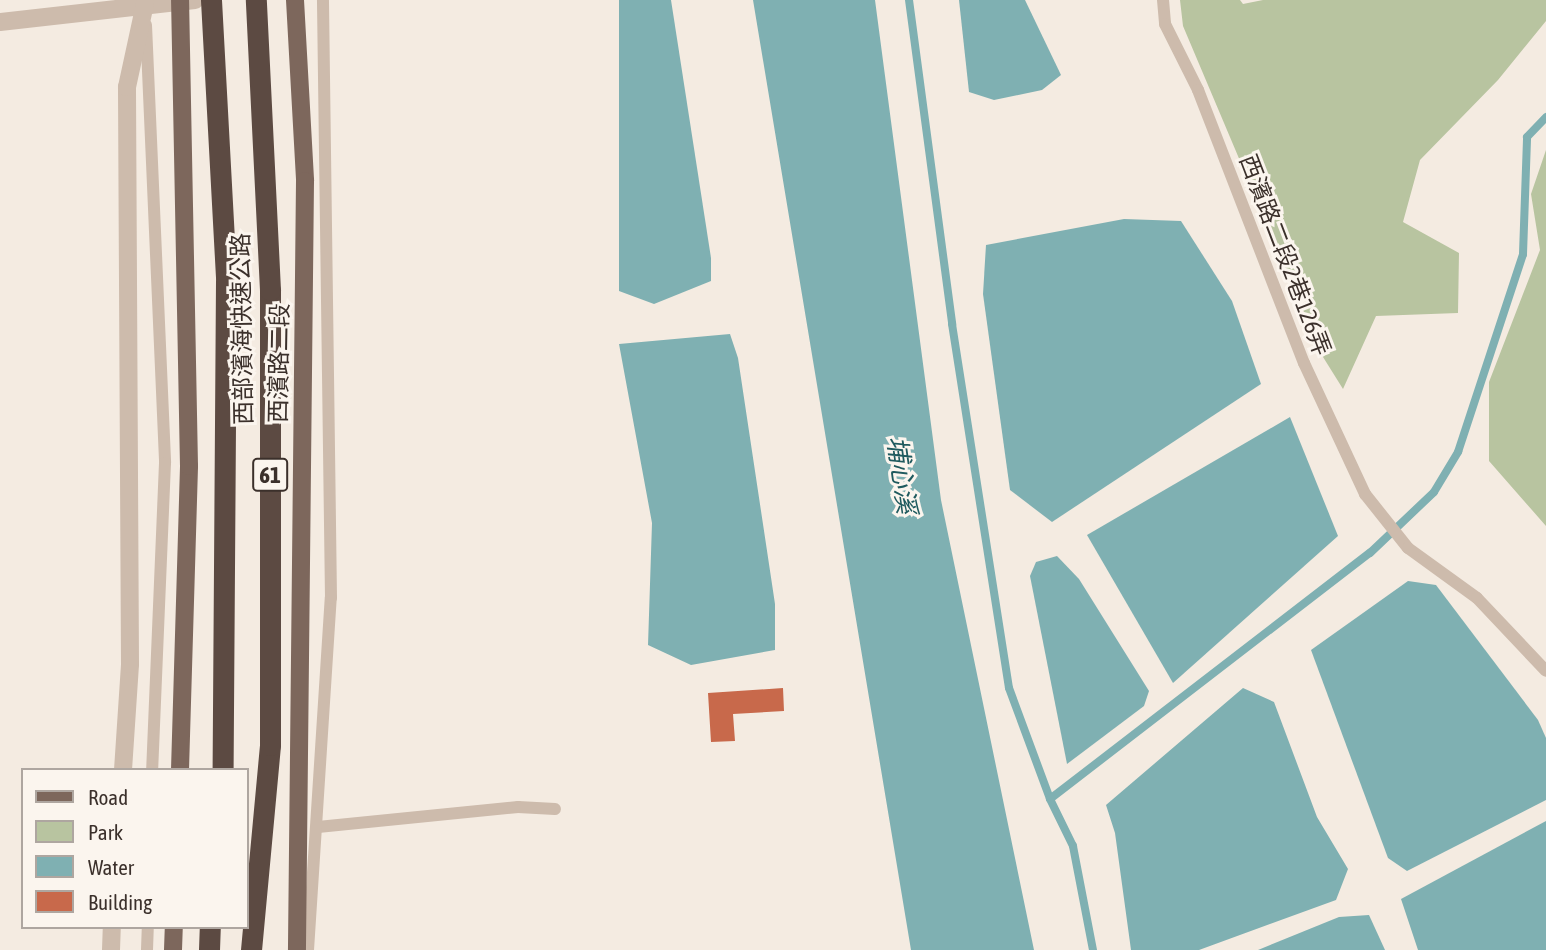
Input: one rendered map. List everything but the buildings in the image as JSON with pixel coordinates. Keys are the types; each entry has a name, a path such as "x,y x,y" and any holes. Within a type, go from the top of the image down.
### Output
{"highway":[{"name":"西部濱海快速公路","path":"211,0 226,281 223,768"},
{"name":"西部濱海快速公路","path":"251,950 270,745 270,290 256,0"},
{"path":"209,950 211,929"}],"main road":[{"path":"180,0 189,466 180,768"},
{"name":"西濱路二段","path":"295,0 305,181 297,811 298,950"},
{"path":"173,950 174,929"}],"street":[{"path":"0,22 145,2 195,0"},
{"path":"122,768 130,664 128,87 145,2"},
{"path":"111,950 112,929"}],"lane":[{"path":"308,950 331,598 323,0"},
{"name":"西濱路二段2巷126弄","path":"1163,0 1165,24 1198,90 1304,363 1365,494 1408,548 1477,598 1546,671"},
{"path":"145,2 165,463 152,768"},
{"path":"318,827 518,807 555,809"},
{"path":"147,950 148,929"}],"green space":[{"path":"1180,0 1240,0 1243,4 1263,0 1546,0 1546,21 1498,80 1420,160 1403,222 1459,253 1458,313 1376,316 1343,389 1323,357 1183,26"},
{"path":"1546,150 1546,526 1489,461 1489,382 1540,250 1531,194"}],"water":[{"path":"619,0 671,0 711,258 711,281 654,304 619,291"},
{"name":"埔心溪","path":"753,0 875,0 941,500 1034,950 911,950"},
{"path":"959,0 1025,0 1061,75 1042,90 994,100 969,92"},
{"path":"1124,219 1181,221 1232,301 1261,384 1052,522 1010,490 983,294 986,245"},
{"path":"730,334 738,358 775,604 775,650 691,665 648,645 652,523 619,344"},
{"path":"1290,417 1338,536 1173,683 1087,535"},
{"path":"1057,556 1079,579 1149,691 1144,706 1067,764 1030,576 1036,562"},
{"path":"1408,581 1436,585 1538,720 1546,738 1546,800 1407,871 1388,858 1311,650"},
{"path":"1243,688 1274,702 1317,817 1348,869 1336,900 1199,950 1131,950 1115,833 1106,805"},
{"path":"1546,821 1546,950 1418,950 1401,899"},
{"path":"1369,915 1385,950 1258,950 1339,917"}],"waterway":[{"path":"909,0 952,324 1009,688 1050,799"},
{"path":"1093,950 1073,846 1050,799 1370,553 1434,492 1458,452 1523,254 1527,137 1546,117"}]}
